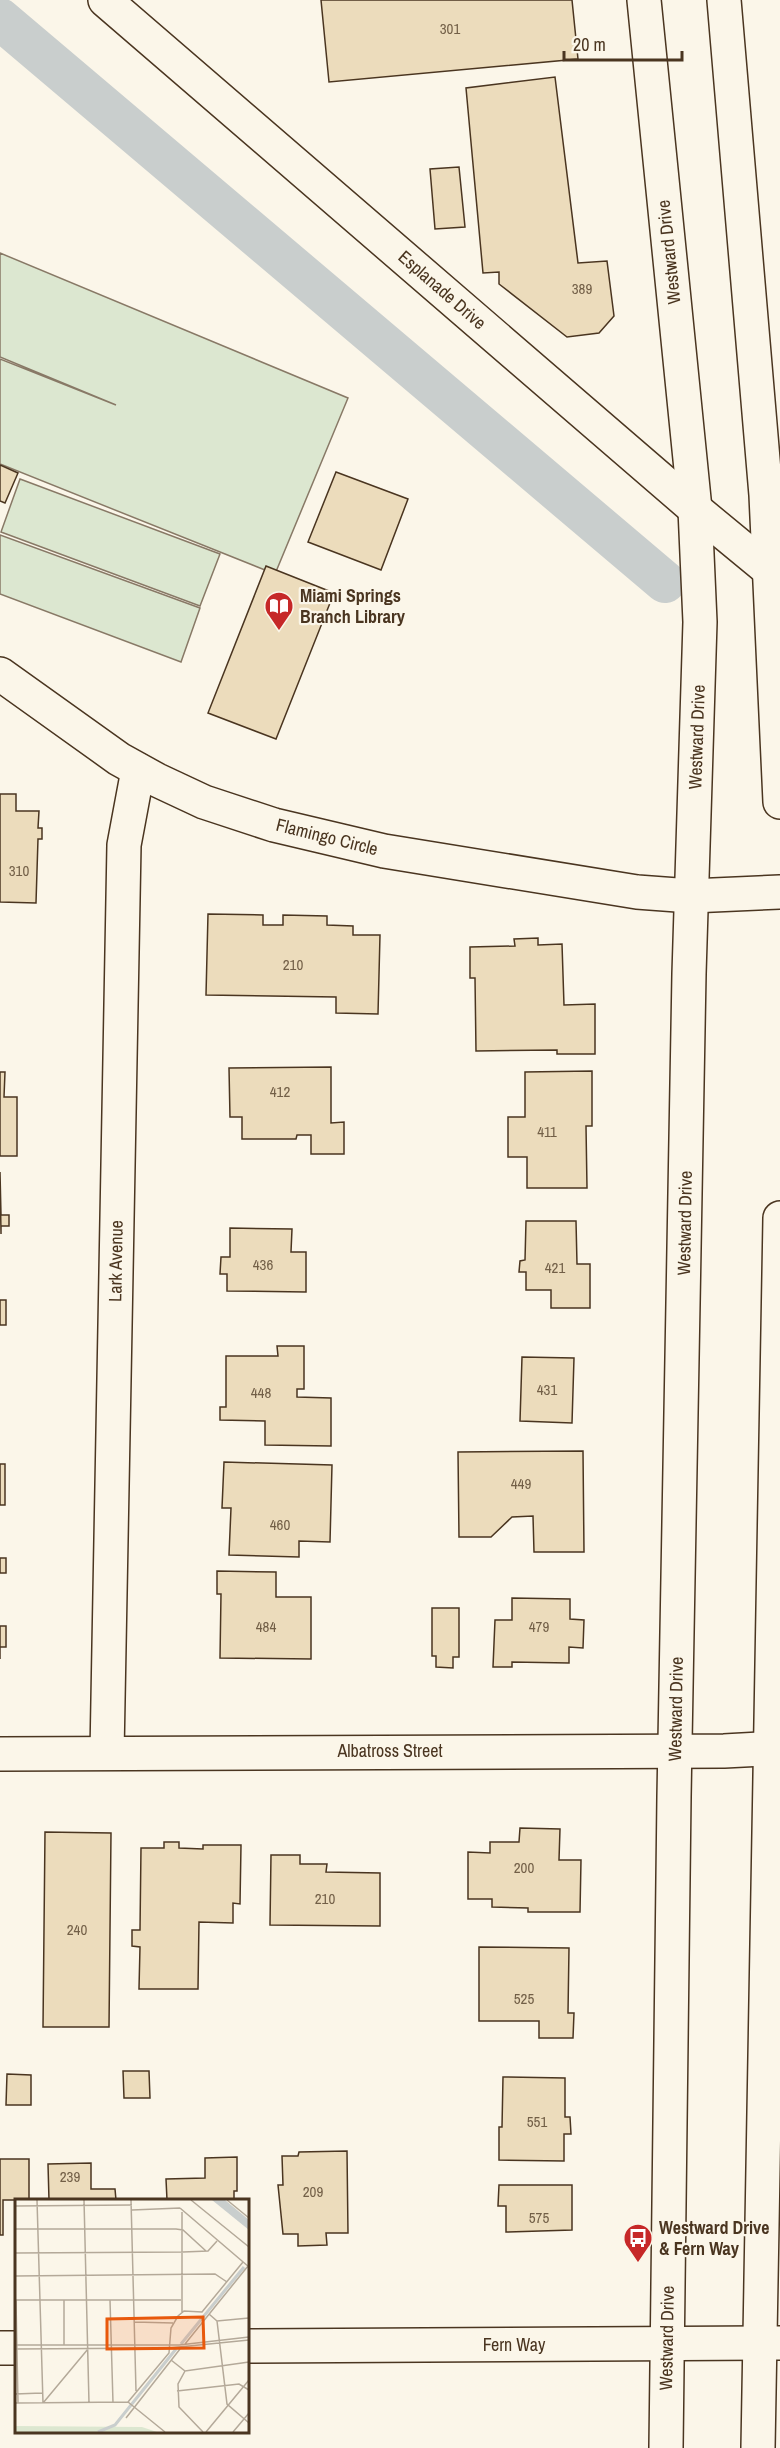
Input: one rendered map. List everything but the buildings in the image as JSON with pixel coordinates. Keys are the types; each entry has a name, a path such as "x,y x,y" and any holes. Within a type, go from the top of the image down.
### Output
{"street":[{"name":"Esplanade Drive","path":"105,0 775,576"},
{"name":"Westward Drive","path":"644,0 695,509 700,622 691,896 675,1751 666,2448"},
{"path":"724,0 775,576 780,802"},
{"name":"Flamingo Circle","path":"0,674 80,732 138,770 204,802 329,839 411,856 637,892 691,896 780,892"},
{"name":"Lark Avenue","path":"106,1754 124,845 138,770"},
{"path":"758,2448 770,2343 780,1218"},
{"name":"Albatross Street","path":"0,1754 675,1751 775,1748"},
{"name":"Fern Way","path":"249,2346 770,2343"}],"green space":[{"path":"0,253 348,398 275,574 0,464 0,359 116,405 0,357"},
{"path":"20,479 220,554 200,606 1,532"},
{"path":"0,535 200,608 181,662 0,594"}],"waterway":[{"path":"0,19 665,582"}],"place":[{"name":"Miami Springs Branch Library","path":"279,632"},
{"name":"Westward Drive & Fern Way","path":"638,2264"}]}
